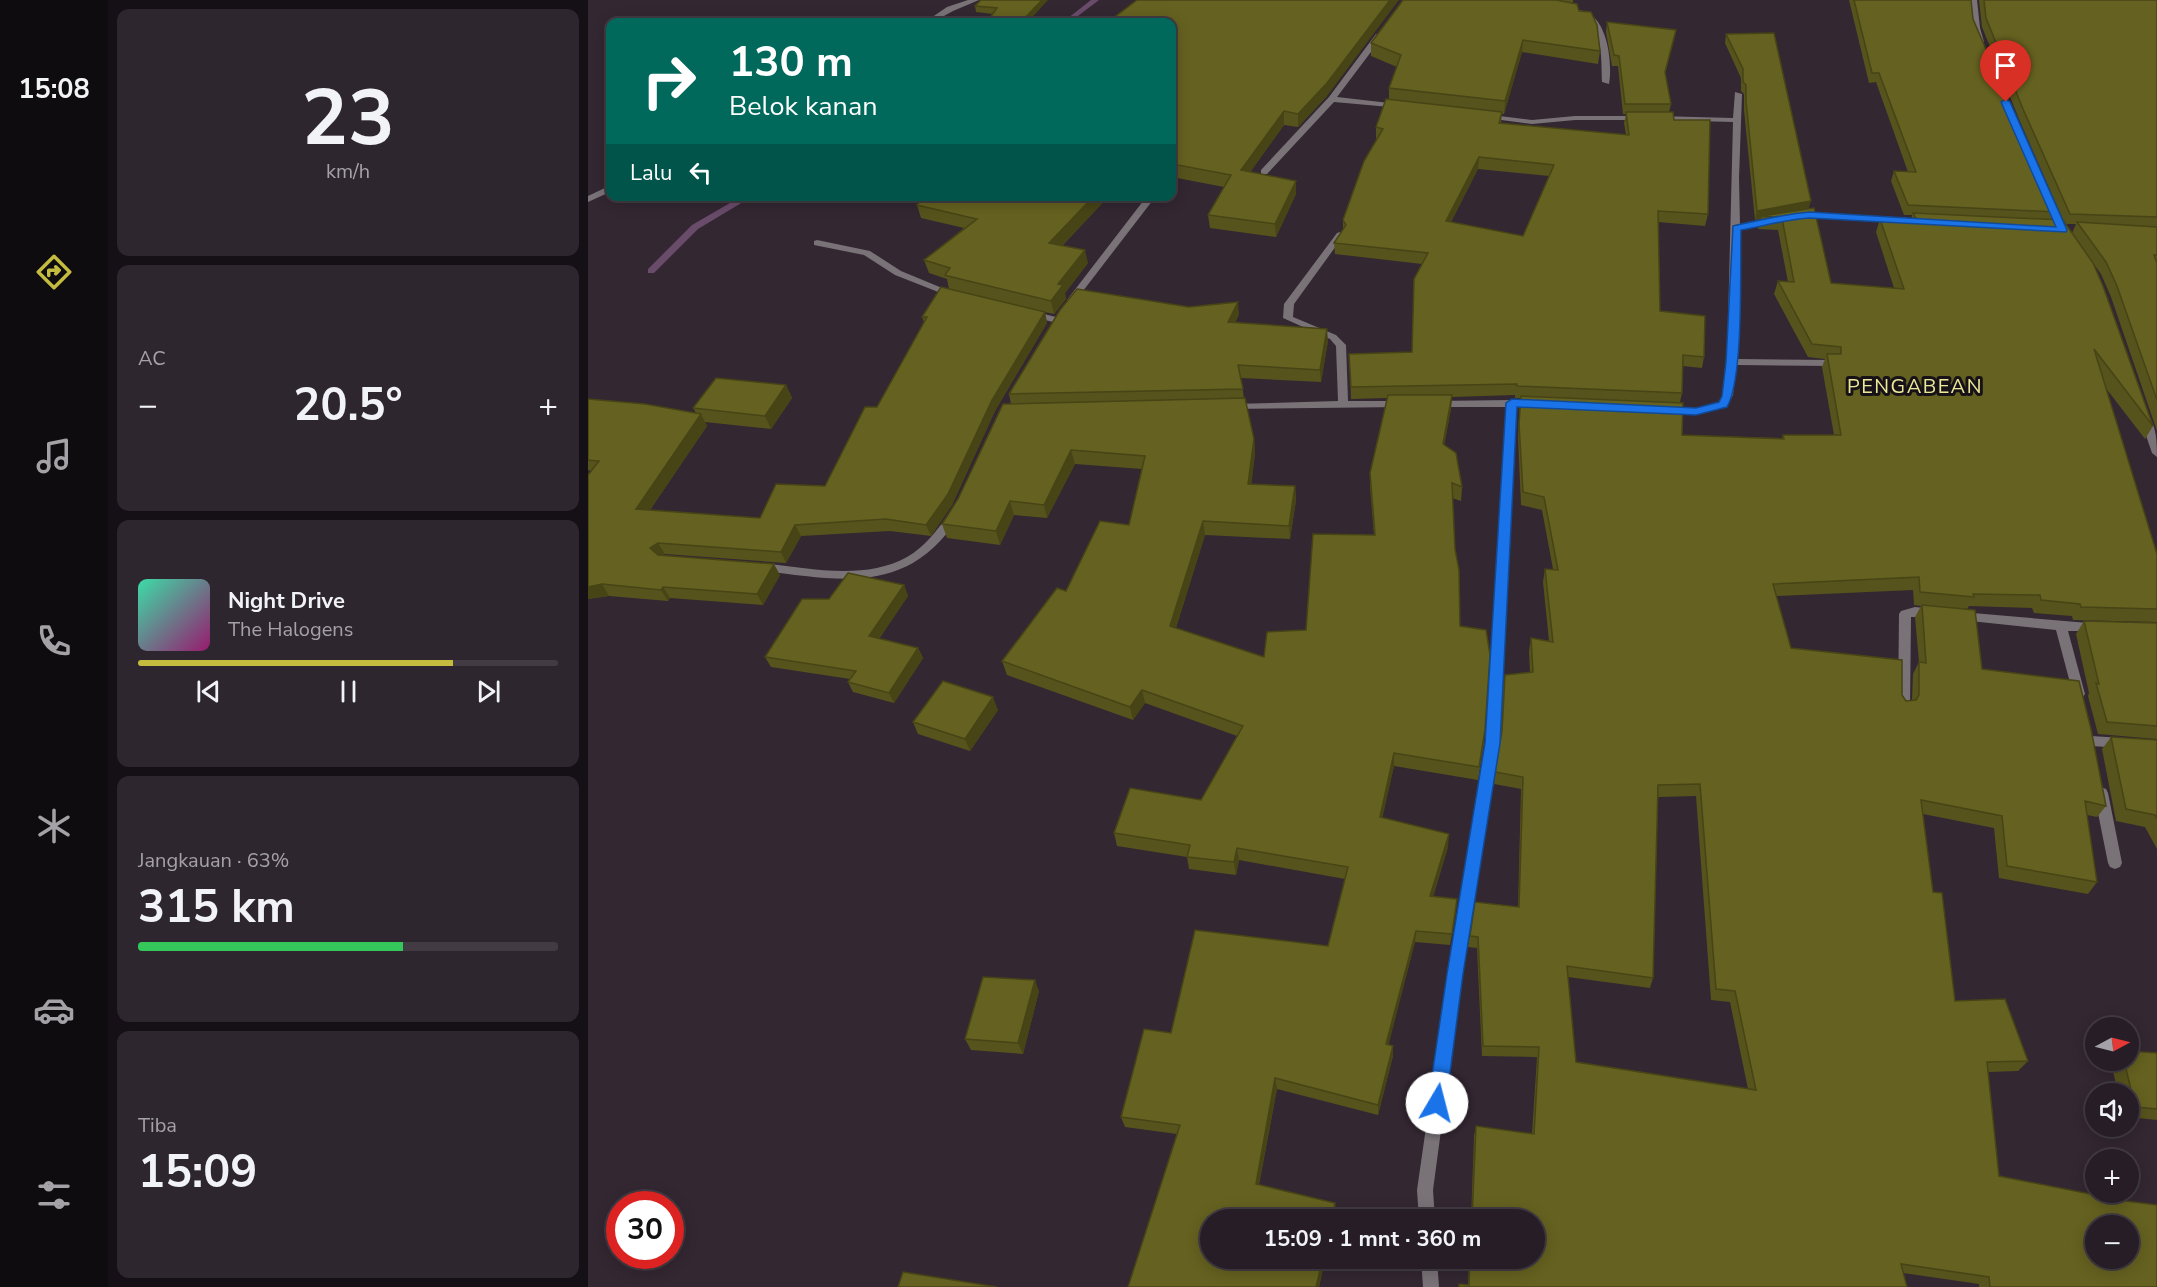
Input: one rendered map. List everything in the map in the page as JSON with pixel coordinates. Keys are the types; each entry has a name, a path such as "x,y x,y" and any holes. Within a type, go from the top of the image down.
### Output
{"street":[{"path":"935,18 950,9 975,0"},
{"path":"1973,0 1976,28 1984,49"},
{"path":"1575,11 1590,15 1598,22 1606,82"},
{"path":"1264,172 1332,99 1384,29"},
{"path":"1650,409 1696,411 1723,404 1728,396 1732,362 1738,94"},
{"path":"1332,99 1403,107"},
{"path":"1473,115 1532,122 1585,118 1737,120"},
{"path":"2044,190 2062,230 2075,246"},
{"path":"588,199 606,191"},
{"path":"1024,312 1054,324 1148,201"},
{"path":"1736,228 1790,216 1810,215 1925,222"},
{"path":"2051,229 2074,230"},
{"path":"1340,235 1289,304 1288,318 1333,337 1341,345 1343,404"},
{"path":"817,243 867,253 898,273 959,297"},
{"path":"1732,362 1832,363"},
{"path":"1426,1209 1425,1190 1452,996 1492,743 1512,403"},
{"path":"1225,407 1411,404"},
{"path":"1422,404 1546,405"},
{"path":"2142,409 2157,453"},
{"path":"747,566 864,575 896,568 919,557 938,539 960,502"},
{"path":"1904,707 1905,614 1915,611 2061,626 2109,627"},
{"path":"2061,626 2082,706"},
{"path":"2091,741 2135,744"},
{"path":"2098,774 2115,864"},
{"path":"1430,1269 1431,1287"}],"building":[{"path":"981,0 1042,0 1025,18 990,18 997,8 975,6"},
{"path":"1137,0 1390,0 1327,83 1298,114 1284,111 1241,170 1296,181 1275,224 1208,215 1231,175 1176,165 1176,18 1113,18"},
{"path":"1403,0 1556,0 1577,4 1579,11 1591,12 1597,25 1600,51 1523,40 1505,101 1389,88 1401,55 1371,43"},
{"path":"1854,0 1971,0 1973,19 2056,212 1908,205 1894,171 1916,172 1879,73 1872,73"},
{"path":"1984,0 2157,0 2157,217 2070,214 2023,109 1986,18"},
{"path":"1607,22 1676,30 1665,72 1671,104 1625,104 1619,56 1614,55"},
{"path":"1774,33 1811,201 1757,211 1746,85 1743,82 1743,69 1726,34"},
{"path":"1386,99 1502,112 1499,123 1629,135 1626,112 1673,112 1674,120 1710,120 1708,214 1658,211 1660,311 1705,316 1704,357 1683,355 1682,393 1517,386 1517,384 1351,387 1349,354 1412,352 1414,279 1428,253 1334,243 1346,225 1343,220 1364,161 1383,129 1376,127","holes":["1479,157 1554,165 1523,236 1446,221"]},
{"path":"921,201 1089,201 1049,243 1085,250 1058,284 1063,285 1051,301 948,276 945,275 950,268 924,260 977,219 917,205"},
{"path":"1814,208 1831,283 1904,289 1880,219 1917,220 1913,213 2063,220 2093,263 2153,426 2094,349 2157,554 2157,609 2081,607 2080,604 2041,600 2040,595 1973,594 1974,597 1920,592 1919,577 1773,584 1791,648 1902,660 1902,695 1906,701 1916,700 1919,695 1919,662 1926,663 1922,605 1975,610 1982,669 2079,681 2106,806 2085,801 2097,882 2007,866 2002,816 1921,800 1933,892 1942,893 1955,1001 2005,999 2028,1061 1987,1062 1999,1176 2085,1193 2085,1203 2139,1203 2157,1205 2157,1287 1990,1287 1989,1277 1901,1264 1907,1287 1459,1287 1459,1284 1469,1285 1470,1269 1545,1269 1545,1209 1472,1209 1476,1126 1534,1134 1539,1047 1483,1046 1478,937 1470,936 1475,902 1519,907 1523,777 1495,772 1502,731 1505,675 1533,672 1531,638 1553,642 1545,569 1558,570 1544,497 1523,492 1519,424 1521,396 1683,403 1682,435 1784,439 1783,435 1841,435 1827,354 1841,354 1841,347 1812,344 1778,281 1794,282 1782,218 1762,216","holes":["1700,784 1716,989 1735,991 1756,1090 1576,1062 1567,966 1653,978 1658,785"]},
{"path":"2077,222 2157,227 2157,255 2154,255 2157,263 2157,400 2117,286 2106,262"},
{"path":"941,287 1045,312 992,400 948,494 926,525 886,519 795,525 781,552 658,543 650,548 658,555 774,564 757,594 663,587 661,590 602,584 588,587 588,475 599,461 588,460 588,399 645,404 701,414 636,509 760,518 776,484 825,486 865,407 877,407 927,317 922,317"},
{"path":"1077,289 1189,307 1238,302 1228,322 1327,329 1320,370 1238,365 1243,389 1009,394 1060,310"},
{"path":"716,378 786,385 765,416 693,408"},
{"path":"1388,395 1452,395 1443,444 1456,453 1462,487 1452,483 1455,549 1459,570 1460,626 1486,630 1490,655 1485,730 1479,767 1394,753 1380,817 1449,834 1430,896 1457,899 1452,934 1416,931 1386,1044 1393,1046 1378,1105 1275,1078 1256,1184 1335,1203 1334,1209 1200,1209 1200,1269 1320,1269 1316,1287 1128,1287 1180,1125 1121,1117 1144,1029 1171,1033 1195,930 1328,946 1348,867 1237,848 1234,862 1187,857 1190,845 1114,833 1130,788 1201,800 1243,726 1142,690 1130,707 1002,661 1057,588 1066,591 1100,521 1129,525 1145,456 1071,450 1044,505 1010,501 996,531 942,524 958,499 1003,404 1245,398 1254,439 1248,484 1295,486 1289,526 1203,521 1170,626 1264,657 1267,632 1306,630 1313,534 1375,535 1370,473"},
{"path":"848,573 904,585 869,636 918,648 889,693 848,682 856,671 765,657 802,599 829,599"},
{"path":"2084,621 2157,623 2157,726 2107,722 2096,683 2099,684"},
{"path":"943,681 993,697 965,739 913,722"},
{"path":"2111,737 2157,740 2157,819 2155,815 2126,809"},
{"path":"983,977 1035,980 1018,1043 965,1039"},
{"path":"2139,1052 2157,1053 2157,1109 2139,1107 2139,1083 2129,1083 2127,1071 2139,1071"},
{"path":"903,1272 997,1287 898,1287"}],"waterway":[{"path":"1071,18 1095,0"},
{"path":"651,271 695,227 740,201"}],"district":[{"name":"PENGABEAN","path":"1915,386"}],"route":[{"path":"1437,1103 1492,743 1502,615 1512,403 1696,411 1709,410 1723,404 1728,396 1732,362 1736,228 1774,221 1785,216 1810,215 2062,230 2006,102"}]}
